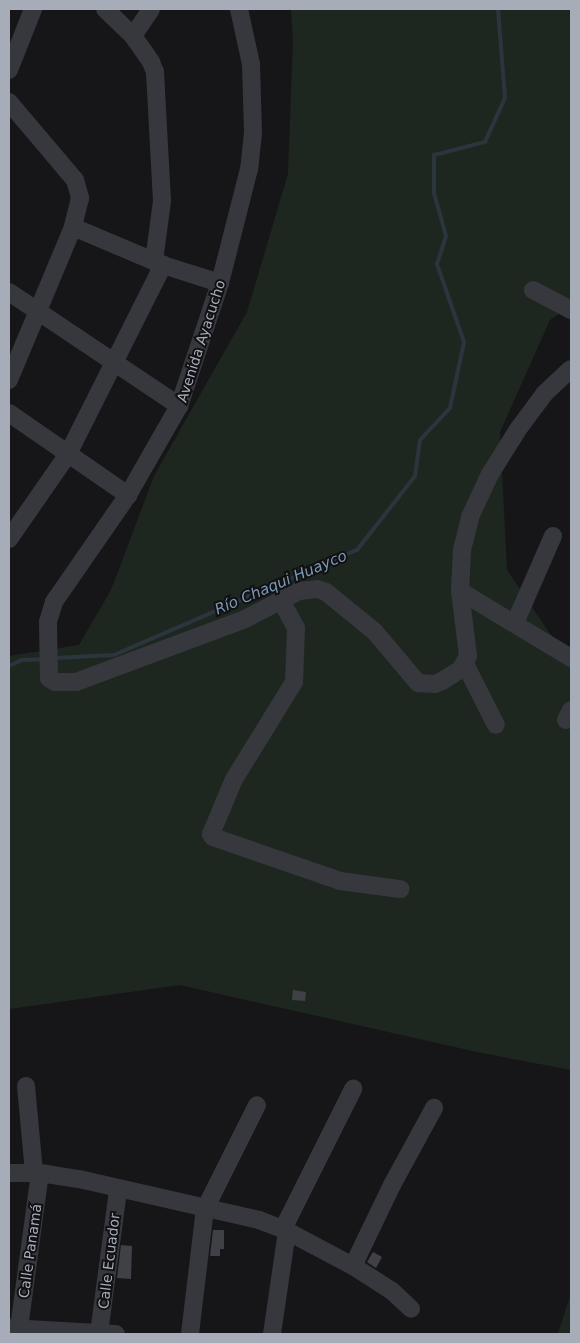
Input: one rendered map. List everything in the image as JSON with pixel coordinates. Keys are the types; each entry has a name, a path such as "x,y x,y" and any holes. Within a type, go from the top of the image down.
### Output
{"street":[{"path":"9,66 33,9"},
{"path":"12,529 68,454 159,263 162,201 155,72 151,62 133,36 105,9"},
{"path":"133,36 151,9"},
{"name":"Avenida Ayacucho","path":"239,9 251,64 253,132 249,169 220,283 179,406 128,495 54,602 46,643 49,678 55,682 76,682 245,619 281,600"},
{"path":"9,102 75,180 80,198 72,227 9,380"},
{"path":"72,227 159,263 220,283"},
{"path":"533,290 571,310"},
{"path":"9,292 114,360 179,406"},
{"path":"496,725 466,664 467,643 460,590 462,550 470,517 490,474 544,393 571,369"},
{"path":"9,413 128,495"},
{"path":"515,623 553,536"},
{"path":"400,889 340,880 213,837 211,834 234,779 294,682 296,628 281,600 308,589 326,592 390,646 418,683 435,684 466,664"},
{"path":"460,590 571,658"},
{"name":"Calle Panamá","path":"14,1328 37,1172 26,1086"},
{"path":"272,1334 285,1230 353,1089"},
{"path":"190,1334 205,1209 257,1105"},
{"path":"354,1266 392,1185 434,1108"},
{"path":"9,1173 37,1172 205,1209 285,1230 354,1266 392,1291 410,1309"},
{"name":"Calle Ecuador","path":"108,1334 118,1190"},
{"path":"14,1328 53,1332 108,1334"}],"shaded area":[{"path":"291,9 571,9 571,306 550,320 500,432 507,570 571,665 571,1070 477,1052 180,985 9,1009 9,656 79,645 111,590 154,476 247,312 288,174 293,42"},
{"path":"571,1293 571,1334 558,1334"}],"building":[{"path":"293,990 306,992 305,1001 292,1000"},
{"path":"213,1230 224,1230 224,1249 220,1249 220,1256 210,1256"},
{"path":"121,1245 132,1246 131,1279 117,1278"},
{"path":"373,1252 382,1257 376,1268 367,1262"}],"waterway":[{"name":"Río Chaqui Huayco","path":"55,658 114,655 357,550 415,476 420,440 450,408 464,342 437,264 446,236 434,193 434,155 485,142 505,98 498,9"},
{"name":"Río Chaqui Huayco","path":"9,666 22,660 45,659"}]}
